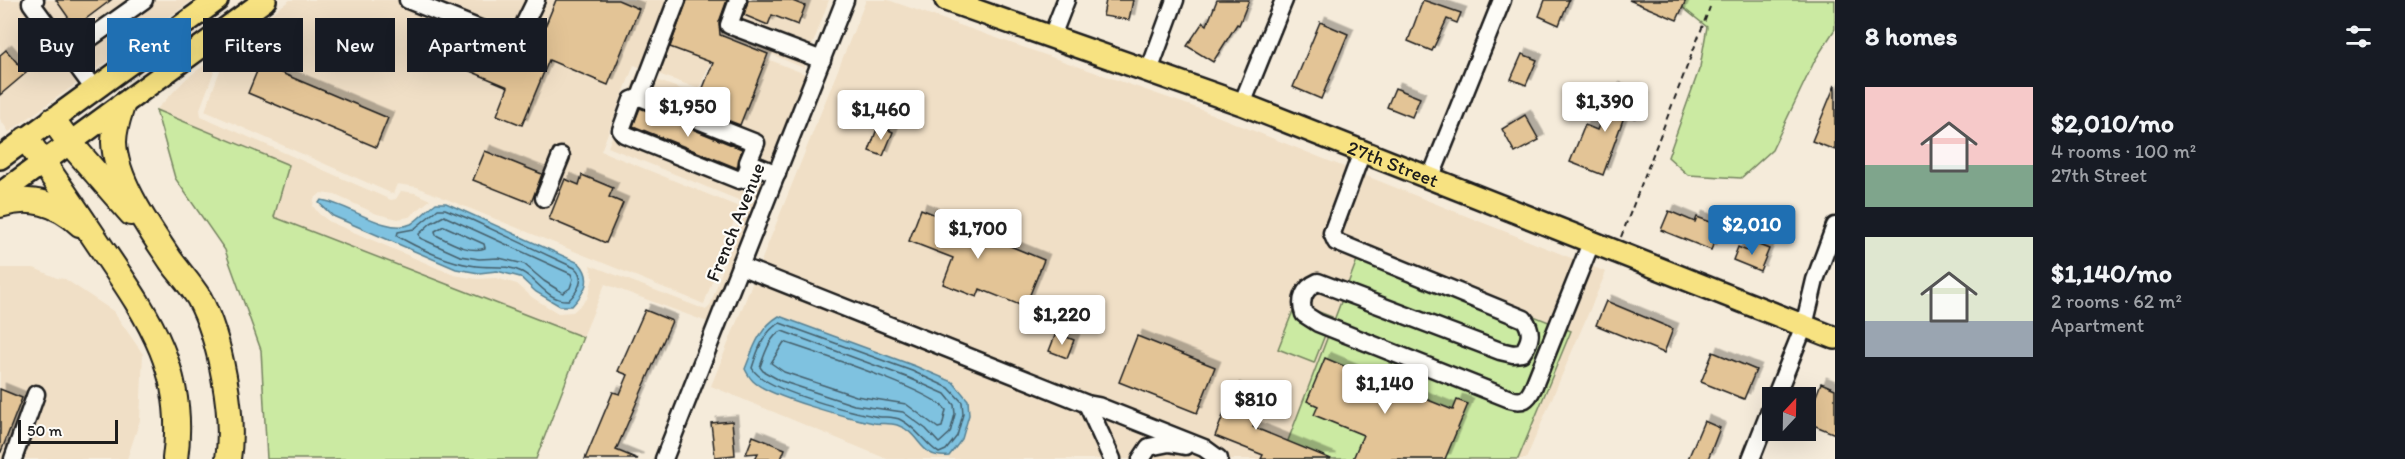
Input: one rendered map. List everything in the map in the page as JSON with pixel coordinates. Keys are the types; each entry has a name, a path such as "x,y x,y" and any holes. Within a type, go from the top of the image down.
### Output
{"highway":[{"path":"122,106 114,143 118,165 131,195 171,261"},
{"path":"53,120 171,261 199,298 215,339 226,389 228,459"},
{"path":"26,139 44,162 152,324 168,363 176,403 178,439 175,459"},
{"path":"0,205 12,201 34,200 55,207 73,217 94,237"}],"main road":[{"path":"0,194 265,0"},
{"path":"0,158 214,1"},
{"name":"27th Street","path":"956,2 1242,104 1835,338"}],"street":[{"path":"35,0 32,3 43,18"},
{"path":"95,35 144,0"},
{"path":"408,0 515,43 536,0"},
{"path":"640,97 677,0"},
{"path":"738,0 729,25 822,60"},
{"name":"French Avenue","path":"664,459 845,0"},
{"path":"1052,36 1066,0"},
{"path":"1149,71 1175,0"},
{"path":"1242,104 1284,0"},
{"path":"1430,179 1502,0"},
{"path":"82,72 94,88"},
{"path":"640,97 756,143 744,179 739,180 624,134 621,126 632,100 640,97"},
{"path":"1362,152 1332,234 1336,242 1524,319 1529,327 1530,337 1522,353 1513,354 1500,351 1318,282 1306,290 1301,302 1304,314 1318,323 1510,399 1524,400 1533,388 1591,243"},
{"path":"544,198 561,156"},
{"path":"750,163 777,174"},
{"path":"1779,387 1804,326 1815,280 1835,226"},
{"path":"740,266 1204,448 1219,459"},
{"path":"13,459 36,394"},
{"path":"1088,404 1112,459"},
{"path":"1751,459 1762,432"},
{"path":"1141,459 1149,447 1169,444 1204,448"}],"path":[{"path":"1615,252 1710,7"}],"shaded area":[{"path":"0,0 193,0 168,18 107,18 107,62 95,70 95,18 18,18 18,72 93,72 9,132 0,119"},
{"path":"290,0 829,0 804,68 723,34 699,89 634,65 601,151 739,207 704,304 417,187 397,184 393,194 205,111 219,72 303,72 303,18 267,17"},
{"path":"836,0 838,0 710,323 605,284 583,337 273,217 156,110 187,78 203,66 203,72 214,72 200,109 201,116 391,200 396,199 401,191 415,193 430,200 409,217 398,219 377,214 335,195 321,193 314,199 313,206 330,222 454,275 477,279 496,278 517,284 533,298 558,313 573,312 587,299 593,278 590,265 706,310 710,306 745,205 741,201 608,147 637,73 700,96 725,42 805,74"},
{"path":"866,0 888,0 1197,108 1606,272 1526,459 887,459 711,386"},
{"path":"0,268 34,268 65,279 113,311 143,354 140,420 127,459 0,459"}],"green space":[{"path":"1659,0 1835,0 1835,29 1815,60 1772,150 1741,178 1688,175 1668,157 1700,67 1707,27 1682,7"},
{"path":"156,110 289,165 274,217 583,337 536,459 267,459 261,350 225,250 175,178"},
{"path":"1362,247 1571,331 1518,459 1281,459"},
{"path":"1296,303 1332,317 1314,363 1278,349"}],"water":[{"path":"321,200 378,222 401,226 411,224 436,203 446,203 579,263 586,275 586,286 572,306 560,306 536,292 520,277 497,271 479,273 456,269 333,216 319,203"},
{"path":"779,316 953,382 968,400 969,415 962,439 949,456 931,454 911,434 897,425 874,423 829,412 775,394 762,387 752,380 745,369 762,333"}],"building":[{"path":"56,0 111,0 87,18 69,18"},
{"path":"556,0 618,0 639,9 608,85 549,60 547,65 547,22"},
{"path":"687,0 727,0 719,22 720,35 768,54 740,125 695,108 713,63 670,47"},
{"path":"748,0 790,0 805,6 798,25 772,15 768,25 744,15"},
{"path":"1106,0 1133,0 1129,20 1103,16"},
{"path":"1217,0 1249,0 1239,25 1237,24 1213,62 1187,46 1203,22 1207,25"},
{"path":"1423,0 1461,13 1457,23 1447,19 1432,51 1408,41"},
{"path":"1545,0 1569,0 1559,25 1539,16"},
{"path":"1629,0 1686,0 1677,20"},
{"path":"1320,22 1348,34 1321,99 1293,87"},
{"path":"6,50 18,64 18,72 26,73 0,95 0,55"},
{"path":"1522,54 1537,60 1526,85 1511,79"},
{"path":"257,72 279,72 388,118 376,147 248,93"},
{"path":"472,72 544,72 522,125 497,115 508,87"},
{"path":"1835,85 1835,150 1812,141"},
{"path":"1395,88 1420,98 1412,117 1387,107"},
{"path":"1614,88 1643,100 1635,118 1625,114 1603,175 1570,162 1585,125 1597,130"},
{"path":"640,108 742,149 737,168 633,126"},
{"path":"1525,115 1539,140 1515,153 1502,129"},
{"path":"878,126 893,132 883,156 869,151"},
{"path":"485,151 542,174 531,203 473,180"},
{"path":"582,175 613,188 609,197 623,203 606,243 549,219 565,179 579,185"},
{"path":"921,209 1044,260 1025,307 980,289 977,297 943,284 953,258 909,241"},
{"path":"1669,211 1695,222 1697,217 1721,226 1711,250 1661,230"},
{"path":"1751,242 1769,249 1760,271 1733,260 1738,247 1747,251"},
{"path":"1606,301 1673,329 1664,353 1596,325"},
{"path":"645,310 672,321 616,450 638,459 585,459 613,392 620,394 628,375 618,371"},
{"path":"1056,333 1074,340 1067,358 1049,351"},
{"path":"1137,336 1215,367 1197,413 1119,382"},
{"path":"1713,352 1756,370 1744,399 1701,382"},
{"path":"1325,358 1379,381 1384,369 1398,374 1393,386 1453,410 1457,400 1468,404 1445,459 1353,459 1363,435 1314,415 1318,406 1307,401"},
{"path":"1821,383 1835,389 1835,434 1816,426 1816,396"},
{"path":"1234,388 1264,399 1253,427 1331,459 1261,459 1263,455 1215,436"},
{"path":"0,389 22,398 1,452 0,451"},
{"path":"732,421 735,455 715,457 711,423"},
{"path":"1704,421 1720,428 1708,459 1688,459"},
{"path":"753,436 785,449 781,459 755,459 758,453 746,454"}]}
